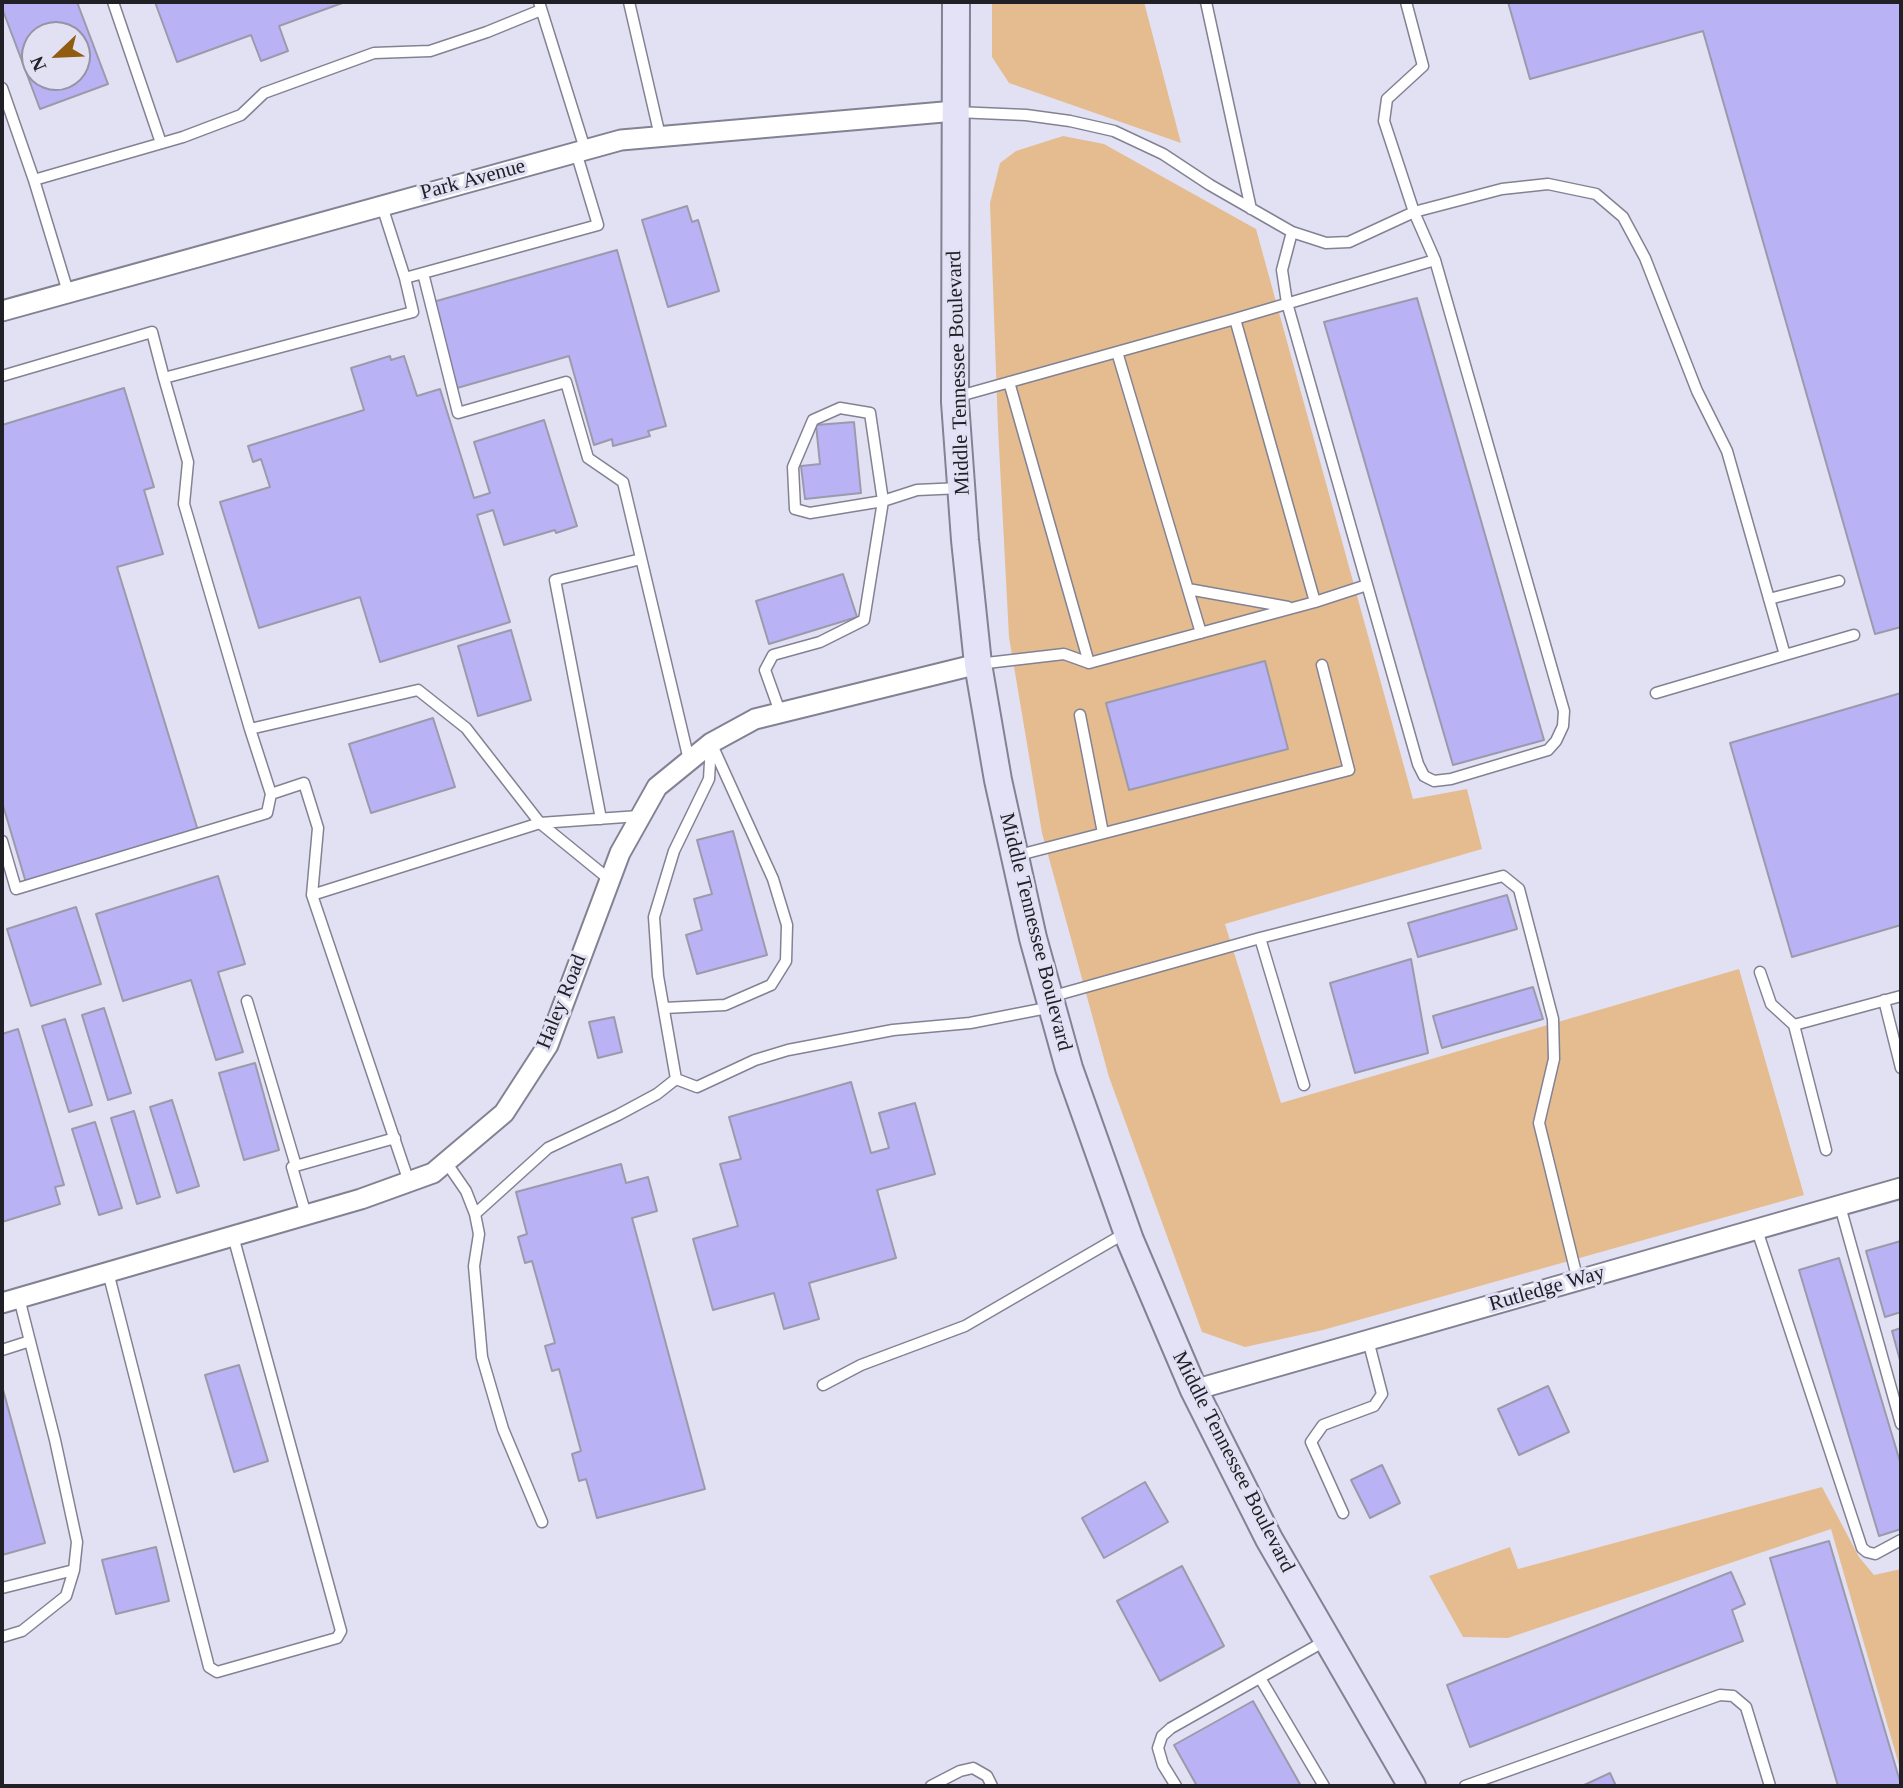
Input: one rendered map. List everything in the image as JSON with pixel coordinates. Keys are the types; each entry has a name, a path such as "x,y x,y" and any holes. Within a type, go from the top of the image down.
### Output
{"main road":[{"name":"Middle Tennessee Boulevard","path":"956,2 956,397 961,488 978,664 998,780 1033,938 1069,1068 1127,1231 1194,1390 1269,1539 1412,1786"}],"street":[{"name":"Park Avenue","path":"2,311 621,139 955,111"},
{"name":"Haley Road","path":"10,1301 306,1215 433,1173 505,1114 548,1045 620,853 657,787 711,743 755,719 978,664"},
{"name":"Rutledge Way","path":"1194,1390 1901,1188"}],"lane":[{"path":"113,2 161,143"},
{"path":"629,2 660,136"},
{"path":"1206,2 1251,209"},
{"path":"1292,232 1282,270 1287,303 1423,776 1434,780 1451,779 1548,750 1563,726 1564,711 1435,260 1414,212 1384,121 1387,99 1423,66 1406,2"},
{"path":"34,180 161,143 241,114 264,93 374,53 430,51 487,32 540,6 598,225 405,278"},
{"path":"2,88 34,180 68,292"},
{"path":"955,111 1026,115 1114,131 1163,154 1292,232 1326,243 1349,242 1414,212 1502,189 1548,184 1596,194 1623,217 1645,258 1697,391 1727,451 1785,655"},
{"path":"164,379 414,312 382,206"},
{"path":"956,397 1435,260"},
{"path":"423,273 458,413 566,382 588,458 623,482 689,761"},
{"path":"1236,319 1315,602"},
{"path":"2,376 152,332 188,462 184,504 271,794 267,813 16,889 2,841"},
{"path":"1117,352 1201,633"},
{"path":"1009,382 1089,663"},
{"path":"780,712 765,670 773,655 820,642 864,620 883,501 870,413 841,408 813,420 793,467 794,509 810,513 883,501 917,491 961,488"},
{"path":"601,819 555,580 641,559"},
{"path":"1769,599 1839,581"},
{"path":"978,664 1064,654 1089,663 1315,602 1367,585"},
{"path":"1188,589 1292,608"},
{"path":"1656,693 1854,635"},
{"path":"1015,856 1349,770 1322,665"},
{"path":"250,729 418,690 466,729 540,823 610,880"},
{"path":"1080,715 1103,833"},
{"path":"676,1079 658,976 654,917 674,851 709,779 711,743"},
{"path":"664,1008 725,1004 771,985 786,961 787,925 773,878 711,743"},
{"path":"271,794 304,783 318,828 312,895 409,1182"},
{"path":"312,895 540,823 639,816"},
{"path":"676,1079 697,1087 755,1060 788,1050 892,1030 970,1023 1051,1002 1260,938 1503,876 1519,889 1553,1019 1554,1059 1539,1124 1577,1281"},
{"path":"1260,938 1304,1085"},
{"path":"1760,972 1771,1004 1794,1025 1826,1150"},
{"path":"1794,1025 1901,996"},
{"path":"1884,1000 1901,1068"},
{"path":"247,1001 296,1166"},
{"path":"475,1214 548,1148 657,1094 676,1079"},
{"path":"306,1215 292,1167 395,1138"},
{"path":"446,1163 466,1191 479,1234 474,1266 482,1357 503,1429 542,1522"},
{"path":"1840,1206 1901,1424"},
{"path":"1757,1230 1862,1548 1875,1553 1901,1540"},
{"path":"823,1385 861,1365 965,1326 1127,1231"},
{"path":"108,1272 209,1667 217,1672 337,1638 341,1630 233,1236"},
{"path":"2,1637 22,1631 66,1596 75,1570 77,1542 30,1341 10,1301"},
{"path":"1343,1513 1311,1442 1323,1425 1374,1406 1382,1394 1368,1340"},
{"path":"2,1350 30,1341"},
{"path":"2,1588 75,1570"},
{"path":"1176,1786 1163,1765 1158,1748 1162,1737 1171,1728 1328,1639"},
{"path":"1260,1678 1324,1786"},
{"path":"1465,1786 1720,1695 1733,1696 1746,1707 1770,1786"},
{"path":"930,1786 960,1771 973,1768 987,1776 992,1786"}],"shaded area":[{"path":"992,2 1144,2 1181,143 1009,83 992,57"},
{"path":"1063,136 1104,144 1256,229 1413,799 1467,789 1482,849 1225,924 1281,1103 1739,969 1804,1195 1323,1330 1245,1347 1202,1332 1109,1077 1042,833 1009,637 990,203 1000,163 1016,151"},
{"path":"1822,1487 1859,1557 1874,1575 1901,1569 1901,1772 1831,1529 1508,1638 1463,1637 1429,1576 1510,1547 1518,1569"}],"building":[{"path":"2,2 77,2 84,21 21,21 21,58"},
{"path":"155,2 345,2 279,26 288,51 261,61 251,35 177,62"},
{"path":"1508,2 1901,2 1901,627 1875,634 1703,31 1530,79"},
{"path":"91,39 108,84 91,90"},
{"path":"33,91 89,91 40,109"},
{"path":"687,206 692,222 698,220 719,291 668,307 642,220"},
{"path":"617,250 666,426 648,431 650,436 613,446 612,439 594,445 569,356 457,388 433,302"},
{"path":"1417,298 1544,740 1453,765 1324,322"},
{"path":"390,356 391,360 404,356 417,396 440,389 474,498 490,493 474,442 544,420 577,526 504,545 493,510 477,515 510,622 380,662 360,597 259,628 220,502 270,487 261,459 253,462 248,446 364,410 351,368"},
{"path":"124,388 154,487 144,490 163,554 117,567 199,834 27,886 2,802 2,425"},
{"path":"854,422 861,493 805,499 801,466 820,464 816,425"},
{"path":"843,574 857,617 769,644 756,601"},
{"path":"511,630 531,700 478,716 458,646"},
{"path":"1265,661 1288,749 1129,790 1106,703"},
{"path":"1901,693 1901,925 1792,957 1730,743"},
{"path":"433,718 455,787 371,813 349,744"},
{"path":"733,831 767,955 697,974 686,935 702,930 694,899 712,894 697,840"},
{"path":"218,876 245,964 218,972 243,1052 216,1060 191,980 123,1001 96,914"},
{"path":"1507,895 1517,929 1418,957 1408,923"},
{"path":"76,907 101,984 31,1006 7,929"},
{"path":"1411,959 1428,1053 1355,1073 1330,983"},
{"path":"1533,987 1543,1019 1442,1048 1433,1016"},
{"path":"104,1008 131,1093 108,1100 82,1015"},
{"path":"614,1017 622,1052 598,1058 589,1022"},
{"path":"65,1019 92,1105 69,1112 42,1026"},
{"path":"18,1029 64,1185 55,1187 60,1204 2,1222 2,1034"},
{"path":"255,1063 279,1150 244,1160 219,1073"},
{"path":"851,1082 871,1153 889,1148 879,1113 915,1103 935,1174 877,1190 896,1258 809,1283 819,1319 784,1329 774,1293 713,1310 693,1239 738,1226 720,1164 741,1159 729,1117"},
{"path":"172,1100 199,1186 177,1193 150,1107"},
{"path":"134,1111 160,1197 137,1204 111,1118"},
{"path":"95,1122 122,1208 99,1215 72,1129"},
{"path":"621,1164 626,1183 648,1177 657,1211 632,1218 705,1489 597,1518 586,1479 579,1481 572,1454 581,1451 559,1369 552,1371 545,1346 555,1343 532,1261 525,1263 518,1237 527,1234 516,1192"},
{"path":"1901,1241 1901,1312 1885,1317 1866,1251"},
{"path":"1839,1258 1901,1465 1901,1529 1879,1536 1799,1270"},
{"path":"1901,1328 1901,1364 1892,1331"},
{"path":"239,1365 268,1461 234,1472 205,1375"},
{"path":"2,1386 45,1543 2,1555"},
{"path":"1548,1386 1569,1432 1519,1455 1498,1409"},
{"path":"1382,1465 1400,1503 1370,1518 1351,1480"},
{"path":"1145,1482 1168,1522 1104,1558 1082,1518"},
{"path":"1829,1541 1901,1786 1838,1786 1770,1558"},
{"path":"156,1547 169,1601 116,1614 102,1560"},
{"path":"1182,1566 1224,1646 1160,1681 1117,1601"},
{"path":"1731,1572 1745,1604 1732,1610 1743,1641 1470,1747 1447,1685"},
{"path":"1253,1701 1301,1786 1197,1786 1174,1745"},
{"path":"1610,1773 1616,1786 1582,1786"}]}
